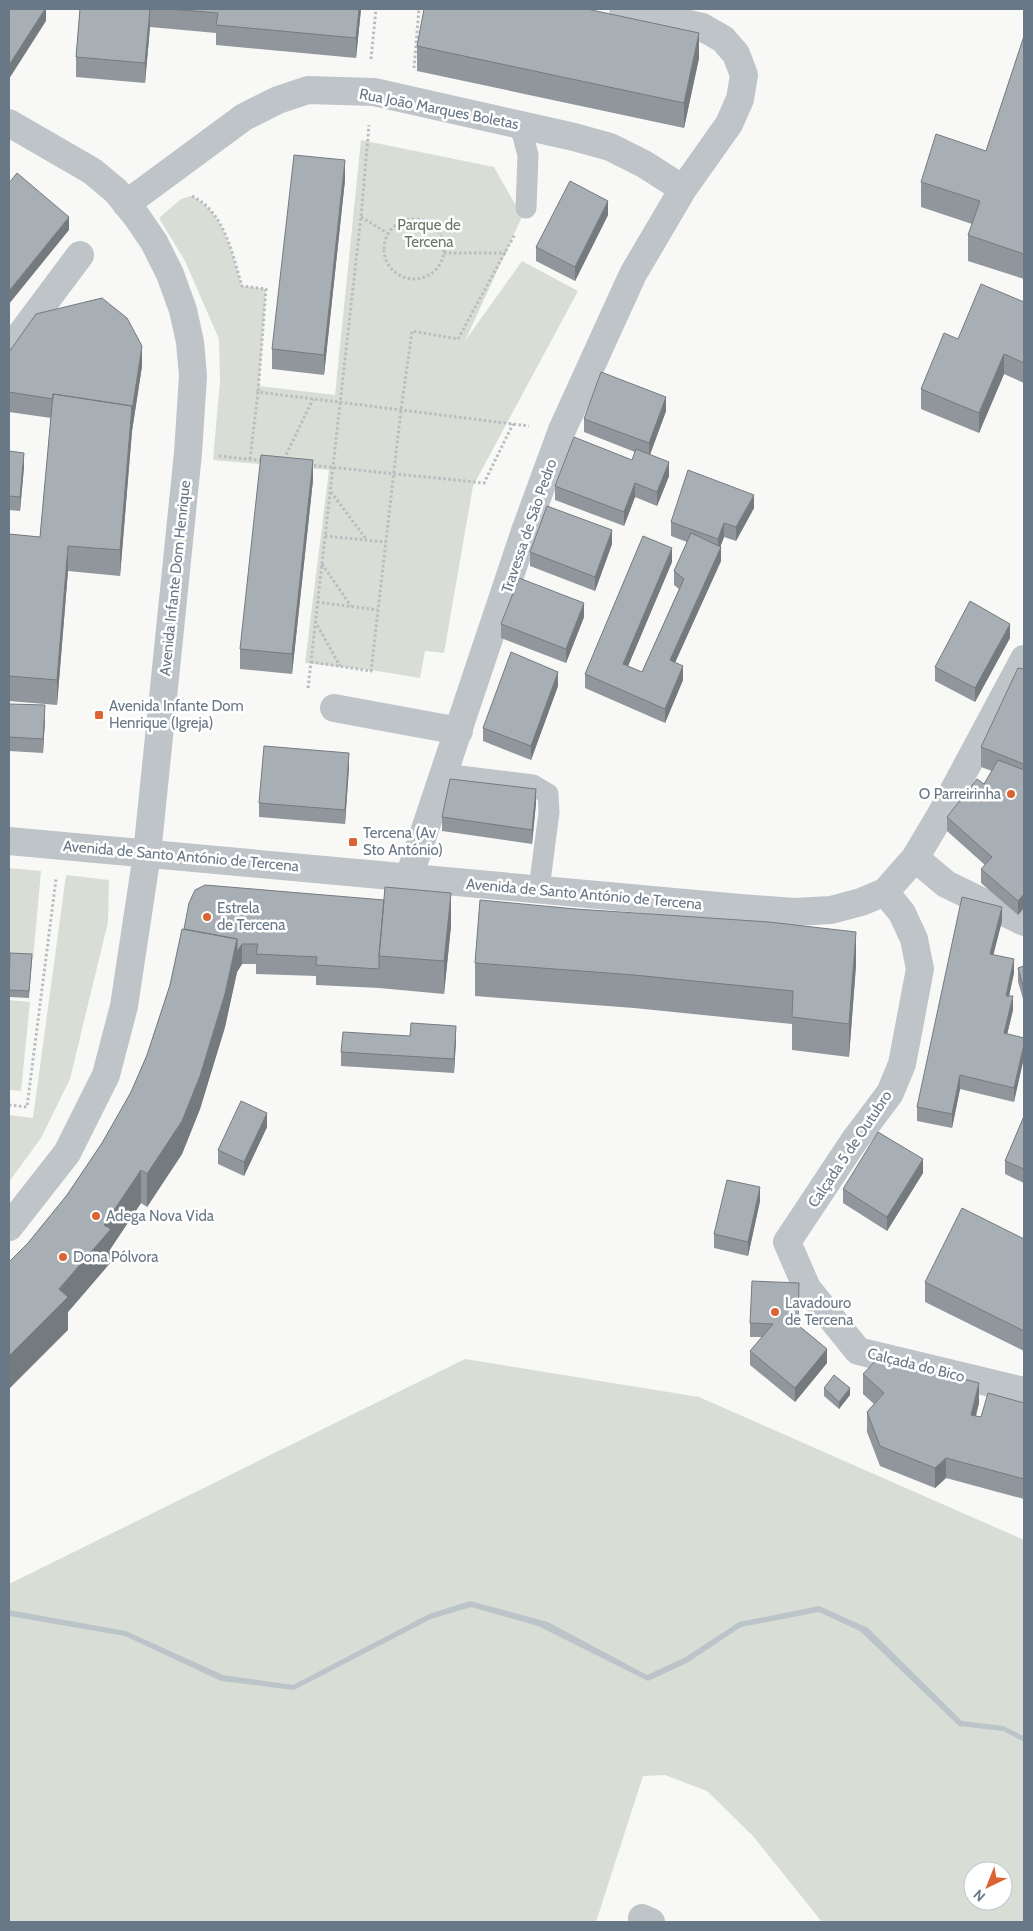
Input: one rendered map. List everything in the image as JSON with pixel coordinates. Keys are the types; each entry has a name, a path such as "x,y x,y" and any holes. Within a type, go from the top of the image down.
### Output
{"street":[{"name":"Travessa de São Pedro","path":"408,877 525,531 562,430 633,274 683,190 729,124 740,99 744,75 736,54 723,39 702,27 623,9"},
{"name":"Rua João Marques Boletas","path":"126,204 244,117 278,100 308,90 374,92 610,147 644,164 683,190"},
{"name":"Avenida Infante Dom Henrique","path":"9,1227 67,1153 106,1075 124,1006 147,854 188,453 193,376 190,342 183,310 170,274 154,242 126,204 116,191 92,171 13,134"},
{"path":"9,350 80,255"},
{"name":"Avenida de Santo António de Tercena","path":"9,841 794,912 831,910 861,902 885,892 915,858 940,816 1024,658"},
{"path":"334,708 458,731"},
{"path":"915,858 946,884 1024,922"},
{"name":"Calçada 5 de Outubro","path":"807,1288 787,1242 854,1141 890,1093 904,1054 920,969 914,939 902,913 885,892"},
{"name":"Calçada do Bico","path":"807,1288 858,1351 1024,1391"}],"lane":[{"path":"520,125 528,155 526,208"},
{"path":"443,774 533,785 548,794 549,812 539,890"}],"path":[{"path":"371,56 376,9"},
{"path":"413,101 419,9"},
{"path":"334,708 306,703 361,218 366,144 374,92"},
{"path":"186,197 191,196 202,201 222,225 242,286 266,289 258,392 250,459"},
{"path":"311,662 371,672 395,473 400,410 412,331 458,339 506,253 526,208"},
{"path":"361,218 387,233"},
{"path":"403,220 424,221 439,233 443,242 444,252 436,270 428,276 418,279 400,276 392,270 383,252 387,233 403,220"},
{"path":"444,252 506,253"},
{"path":"258,392 562,430"},
{"path":"283,462 314,399"},
{"path":"303,464 484,483 513,424"},
{"path":"188,453 266,461"},
{"path":"330,492 366,540"},
{"path":"325,536 386,542"},
{"path":"322,563 351,607"},
{"path":"317,602 378,610"},
{"path":"315,621 340,667"},
{"path":"9,1105 27,1107 61,846"}],"green space":[{"name":"Parque de Tercena","path":"361,140 494,167 515,204 526,208 465,341 522,261 578,291 473,486 444,653 425,651 420,678 371,670 305,663 329,470 213,460 220,381 219,339 185,261 159,218 181,199 191,196 203,203 212,212 225,235 242,286 266,289 259,386 335,395"},
{"path":"9,868 41,871 33,960 9,958"},
{"path":"66,875 109,880 108,922 70,1079 41,1138 9,1182 9,1115 33,1118"},
{"path":"9,1000 30,1002 21,1091 9,1090"},
{"path":"465,1359 699,1397 1024,1540 1024,1922 822,1922 753,1836 707,1791 665,1775 643,1776 596,1922 9,1922 9,1584"}],"shaded area":[{"path":"470,1601 548,1622 647,1675 684,1658 739,1622 819,1606 868,1628 962,1721 1003,1726 1024,1736 1024,1742 1003,1731 959,1726 860,1631 819,1612 741,1627 687,1663 648,1681 538,1626 471,1607 431,1619 294,1690 221,1681 125,1636 9,1616 9,1610 126,1631 223,1675 293,1685 429,1614"}],"building":[{"path":"9,9 45,9 9,65"},
{"path":"80,9 150,9 145,63 76,57"},
{"path":"168,9 359,9 356,38 216,25 218,13"},
{"path":"424,9 587,9 699,33 684,103 417,46"},
{"path":"1024,36 1024,254 968,235 980,201 921,182 936,134 986,151"},
{"path":"294,155 345,160 324,355 272,349"},
{"path":"17,173 69,217 9,291 9,183"},
{"path":"570,181 608,201 575,267 536,247"},
{"path":"981,284 1024,302 1024,363 1004,354 979,413 921,389 944,333 958,339"},
{"path":"102,298 127,318 142,346 132,411 132,406 53,394 53,399 9,392 9,352 36,314"},
{"path":"601,372 666,397 649,443 584,419"},
{"path":"53,394 132,406 120,550 68,546 57,680 9,676 9,534 40,537"},
{"path":"574,437 632,460 636,449 669,462 657,492 635,483 624,512 555,486"},
{"path":"9,451 24,453 20,497 9,496"},
{"path":"261,455 313,460 292,654 240,649"},
{"path":"688,470 754,495 736,527 724,523 718,539 671,522"},
{"path":"547,506 612,530 595,577 530,552"},
{"path":"691,533 721,547 670,660 683,666 665,709 585,674 643,536 672,548 623,664 642,672 684,579 674,571"},
{"path":"519,578 584,603 566,649 501,624"},
{"path":"970,601 1010,624 975,688 935,667"},
{"path":"511,652 558,672 531,746 483,728"},
{"path":"1018,668 1024,669 1024,764 981,747"},
{"path":"9,704 45,705 43,739 9,737"},
{"path":"264,746 349,753 345,810 259,803"},
{"path":"998,760 1024,770 1024,894 1018,901 981,869 992,857 947,817 977,779 984,784"},
{"path":"450,779 536,789 532,830 442,817"},
{"path":"205,885 384,900 379,969 316,965 317,957 256,954 258,944 242,944 237,952 237,939 184,929 189,903 195,890"},
{"path":"385,887 451,893 444,961 379,956"},
{"path":"962,897 1002,907 990,954 1014,959 1006,996 1013,996 1004,1033 1024,1038 1024,1044 1014,1088 960,1075 952,1114 917,1107"},
{"path":"480,900 576,909 769,922 856,932 849,1024 792,1017 793,991 634,975 475,963"},
{"path":"182,929 237,939 225,994 200,1076 182,1121 147,1174 141,1170 104,1225 111,1229 59,1289 68,1297 9,1356 9,1262 28,1243 67,1195 102,1143 131,1092 147,1055 170,985"},
{"path":"10,953 32,954 29,991 9,990"},
{"path":"1024,966 1024,989 1018,968"},
{"path":"411,1023 456,1026 454,1059 341,1052 343,1032 410,1036"},
{"path":"241,1101 267,1113 244,1162 218,1150"},
{"path":"1024,1116 1024,1169 1005,1161"},
{"path":"878,1132 923,1159 887,1217 843,1189"},
{"path":"727,1180 760,1187 748,1242 714,1234"},
{"path":"962,1208 1024,1239 1024,1331 925,1282"},
{"path":"752,1281 799,1283 798,1325 827,1349 795,1388 750,1351 773,1324 750,1323"},
{"path":"879,1357 979,1383 971,1415 981,1417 988,1393 1024,1403 1024,1479 946,1458 935,1468 880,1446 867,1412 884,1393 863,1374"},
{"path":"834,1375 850,1388 839,1402 824,1388"}],"place":[{"name":"Avenida Infante Dom Henrique (Igreja)","path":"99,715"},
{"name":"O Parreirinha","path":"1011,794"},
{"name":"Tercena (Av Sto António)","path":"353,842"},
{"name":"Estrela de Tercena","path":"207,917"},
{"name":"Adega Nova Vida","path":"96,1216"},
{"name":"Dona Pólvora","path":"63,1257"},
{"name":"Lavadouro de Tercena","path":"775,1312"}]}
